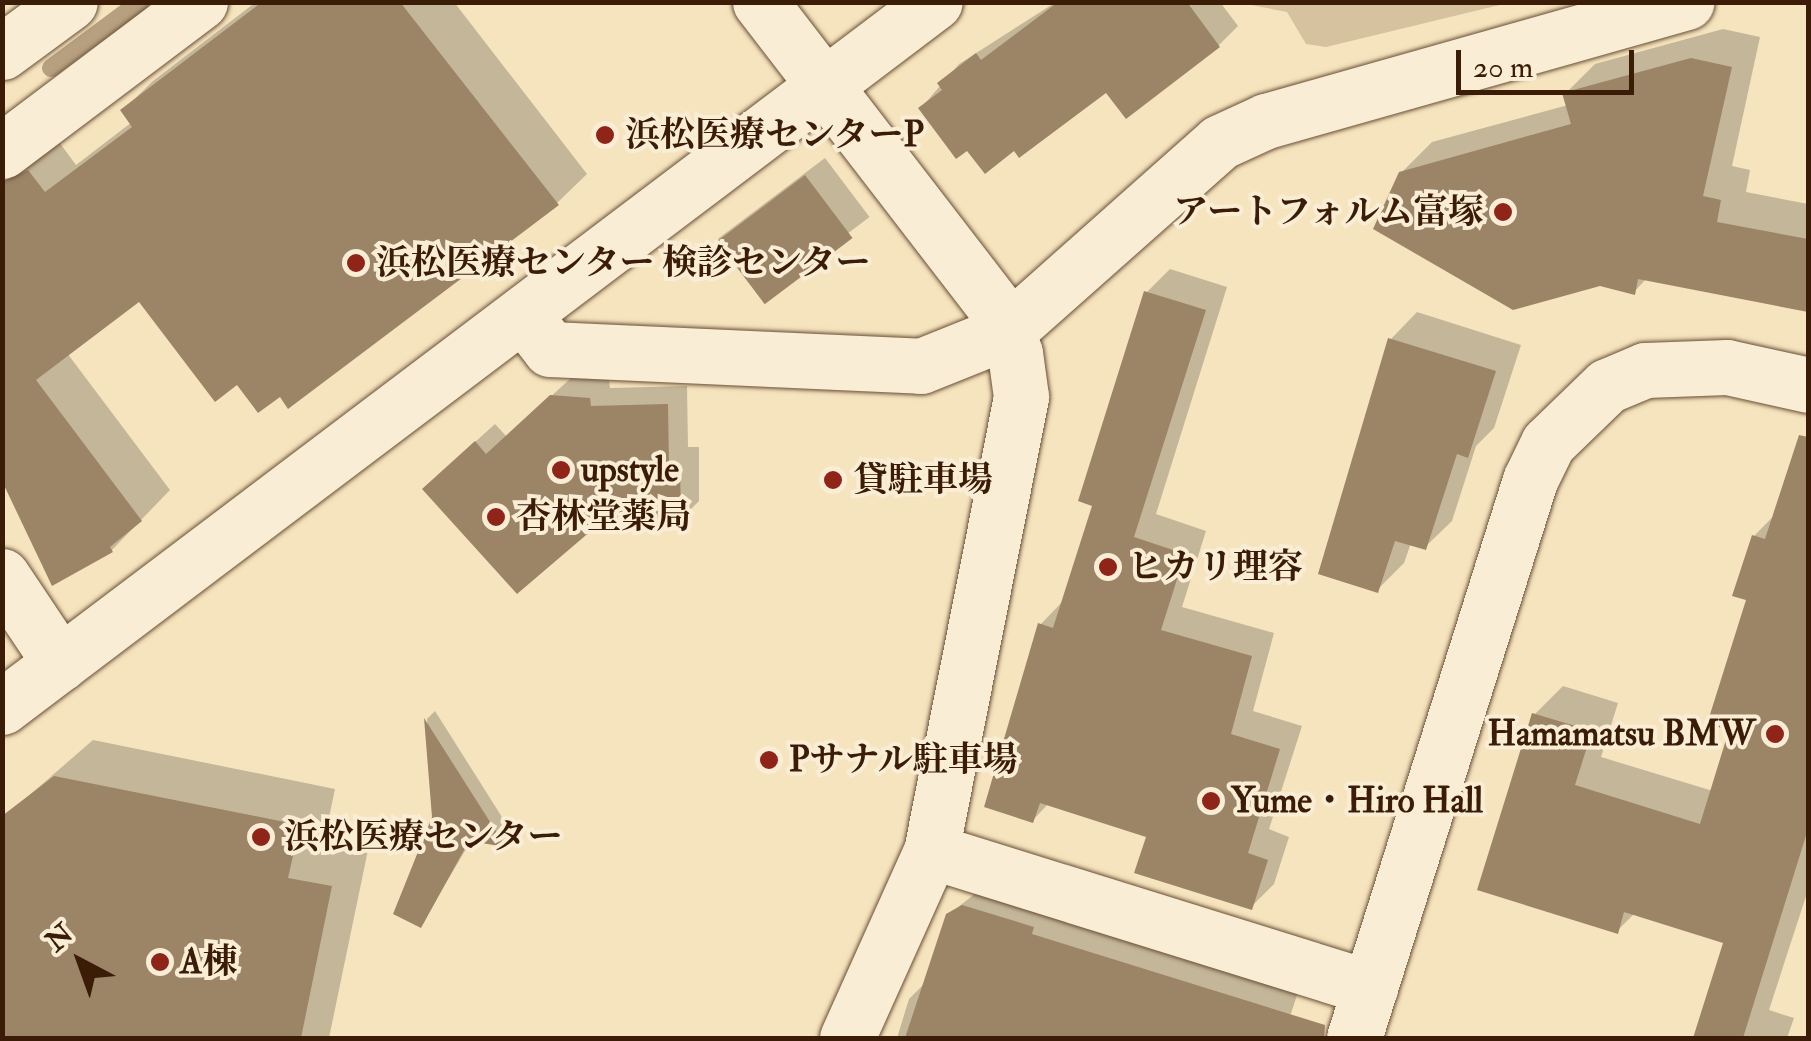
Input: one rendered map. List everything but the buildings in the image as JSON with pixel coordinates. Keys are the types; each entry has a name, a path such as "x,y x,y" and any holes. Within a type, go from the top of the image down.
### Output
{"street":[{"path":"2,52 70,2"},
{"path":"2,151 200,2"},
{"path":"760,2 823,88 973,274 1006,332 1020,397 1016,443 930,851 847,1038"},
{"path":"2,707 935,2"},
{"path":"523,314 550,349 921,366 1006,332 1220,142 1266,121 1686,2"},
{"path":"930,851 1362,1014 1530,480 1548,442 1607,386 1645,370 1727,367 1808,385"},
{"path":"2,576 60,663"}],"shaded area":[{"path":"1241,3 1508,3 1326,47 1306,44 1287,12"}],"waterway":[{"path":"51,68 140,2"}],"place":[{"name":"浜松医療センターP","path":"605,135"},
{"name":"アートフォルム富塚","path":"1503,212"},
{"name":"浜松医療センター 検診センター","path":"356,263"},
{"name":"upstyle","path":"561,470"},
{"name":"貸駐車場","path":"833,480"},
{"name":"杏林堂薬局","path":"496,517"},
{"name":"ヒカリ理容","path":"1108,567"},
{"name":"Hamamatsu BMW","path":"1775,734"},
{"name":"Pサナル駐車場","path":"769,760"},
{"name":"Yume・Hiro Hall","path":"1211,801"},
{"name":"浜松医療センター","path":"261,837"},
{"name":"A棟","path":"160,962"}]}
